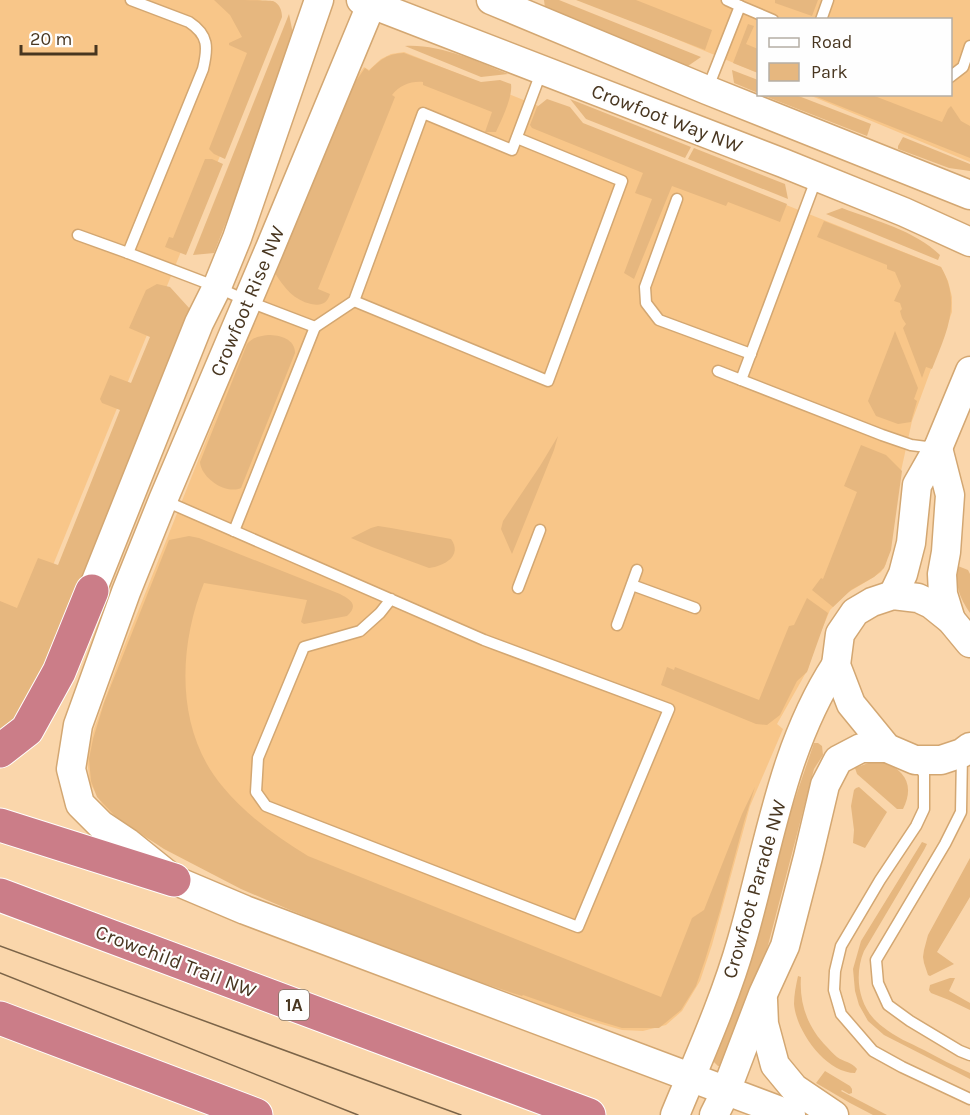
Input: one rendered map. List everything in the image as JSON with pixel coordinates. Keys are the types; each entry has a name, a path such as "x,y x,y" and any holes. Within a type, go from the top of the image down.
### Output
{"highway":[{"path":"0,751 27,730 59,672 92,591"},
{"path":"0,825 174,880"},
{"name":"Crowchild Trail NW","path":"0,895 589,1115"},
{"path":"0,1018 256,1115"}],"street":[{"name":"Crowfoot Rise NW","path":"92,591 195,334 237,238 319,0"},
{"name":"Crowfoot Rise NW","path":"368,2 248,301 122,602 78,725 71,769 80,804 101,825 128,843 174,880 688,1083 720,1103 791,1115"},
{"name":"Crowfoot Way NW","path":"368,2 817,177 904,212 970,242"},
{"name":"Crowfoot Way NW","path":"509,4 707,90 970,195"},
{"path":"893,595 903,574 911,543 917,485 938,448 970,371"},
{"path":"938,448 950,495 942,574 944,594 951,620"},
{"path":"966,750 941,760 915,760 887,748 851,704 836,665 840,634 855,612 872,602 893,595 918,598 931,604 951,620 970,643"},
{"name":"Crowfoot Parade NW","path":"675,1115 703,1051 734,968 768,835 803,726 822,687 836,665"},
{"name":"Crowfoot Parade NW","path":"720,1103 763,994 785,946 825,785 838,760 861,748 887,748"},
{"path":"763,994 764,1024 775,1065 794,1088 834,1115"}],"lane":[{"path":"128,253 203,69 207,51 205,39 196,26 131,0"},
{"path":"727,0 768,18"},
{"path":"822,18 828,0"},
{"path":"707,90 740,6"},
{"path":"952,76 963,67 970,46"},
{"path":"234,531 315,327 354,301 423,113 512,150 542,70"},
{"path":"354,301 548,381 622,181 517,138"},
{"path":"741,380 817,177"},
{"path":"677,199 645,286 646,303 659,320 751,354"},
{"path":"78,234 315,327"},
{"path":"718,371 882,435 911,445 938,448"},
{"path":"163,500 391,599 484,640 669,709 578,927 266,806 256,792 258,759 304,647 360,631 380,613 391,599"},
{"path":"518,588 540,530"},
{"path":"617,626 637,570"},
{"path":"632,585 695,608"},
{"path":"966,750 965,809 876,960 878,983 888,1005 910,1021 970,1055"},
{"path":"915,760 924,774 924,809 916,826 880,880 841,946 835,971 834,990 841,1014 873,1051 970,1099"}],"shaded area":[{"path":"0,0 260,0 280,9 0,695"},
{"path":"582,0 970,0 970,162 811,96 952,96 952,18 757,18 757,73"},
{"path":"404,52 941,267 952,297 952,312 912,421 901,471 886,564 881,572 847,593 830,610 808,669 777,724 783,729 750,806 700,981 682,1011 666,1025 643,1031 622,1030 566,1014 343,929 211,873 118,820 102,804 90,783 87,759 94,729 121,654 334,119 364,67 369,70 381,59 391,54"}],"green space":[{"path":"214,0 273,1 279,6 282,15 225,159 209,149 247,53 229,45 242,37 230,15"},
{"path":"544,0 559,0 701,57 688,66 545,8"},
{"path":"576,0 636,0 712,30 705,50"},
{"path":"775,0 818,0 812,16 775,3"},
{"path":"289,14 293,34 275,97 214,253 193,255"},
{"path":"748,24 754,26 746,44 757,49 757,73 733,63"},
{"path":"405,46 445,51 508,74 481,77"},
{"path":"404,53 481,82 500,80 511,84 506,109 496,132 485,132 492,112 423,85 423,82 406,84 395,92 392,95 395,97 318,289 330,294 329,297 325,302 315,305 299,300 282,284 275,273 344,98 365,68 369,71 385,58"},
{"path":"732,70 757,80 757,93 734,83"},
{"path":"765,96 799,96 871,124 867,136"},
{"path":"815,96 875,96 942,122 951,106 961,121 970,126 970,158"},
{"path":"547,99 570,107 583,123 787,204 780,222 728,202 726,206 672,186 634,279 624,273 652,199 635,193 643,173 532,128 530,125 537,107"},
{"path":"570,99 691,147 685,158 586,119"},
{"path":"903,137 970,164 970,171 949,168 898,149"},
{"path":"694,148 785,184 788,199 688,159"},
{"path":"205,159 212,159 223,164 186,255 165,247 169,237 173,238"},
{"path":"842,208 907,233 930,246 940,255 938,260 826,214"},
{"path":"824,221 941,267 950,293 950,318 932,369 926,367 922,378 903,328 906,324 900,311 902,309 900,303 894,301 901,286 895,272 887,269 887,265 817,237"},
{"path":"157,284 170,287 190,309 59,643 13,723 0,733 0,601 17,608 38,558 58,565 120,410 102,403 100,399 110,375 131,383 150,337 129,328 146,290"},
{"path":"895,331 918,388 911,422 898,424 876,416 868,401"},
{"path":"268,335 290,341 295,353 241,488 228,489 209,479 201,468 200,462 247,344 254,338"},
{"path":"558,436 512,554 501,529 503,521"},
{"path":"861,445 886,455 902,471 891,550 884,568 874,577 851,590 833,607 812,590 821,578 823,579 857,492 844,486"},
{"path":"378,526 451,539 455,550 446,562 429,568 351,538"},
{"path":"189,536 340,594 352,603 353,609 347,616 304,624 301,622 307,600 204,583 189,634 186,688 189,715 196,740 207,765 242,807 274,833 308,856 661,997 692,918 704,910 755,787 705,960 696,986 681,1010 659,1028 622,1028 479,982 335,928 241,889 164,849 117,818 97,797 91,781 89,759 93,739 104,703 169,540"},
{"path":"958,566 968,570 970,574 970,613 959,591"},
{"path":"807,598 828,613 807,672 797,681 780,715 767,725 756,724 661,685 667,667 674,670 675,667 759,700 789,626 794,625"},
{"path":"814,743 822,746 823,755 814,769 766,953 751,998 721,1066 718,1066 713,1058"},
{"path":"880,761 896,768 908,785 903,809 897,809 857,774 855,768"},
{"path":"859,787 887,812 865,848 853,843 851,806 854,790"},
{"path":"922,842 927,844 924,850 864,951 859,971 860,992 868,1012 883,1027 903,1040 970,1073 970,1079 884,1035 868,1021 859,1005 855,991 853,969 861,941"},
{"path":"970,858 970,897 937,952 954,964 930,976 923,957 928,935"},
{"path":"798,976 801,977 803,1006 810,1024 820,1040 836,1056 857,1069 855,1073 844,1071 823,1058 807,1038 800,1026 794,1004"},
{"path":"955,978 949,991 970,1003 970,1010 931,993 929,990 930,985"},
{"path":"825,1071 850,1086 852,1093 841,1091 887,1115 873,1115 816,1083"}],"tram line":[{"path":"0,946 461,1115"},
{"path":"0,973 358,1115"}]}
